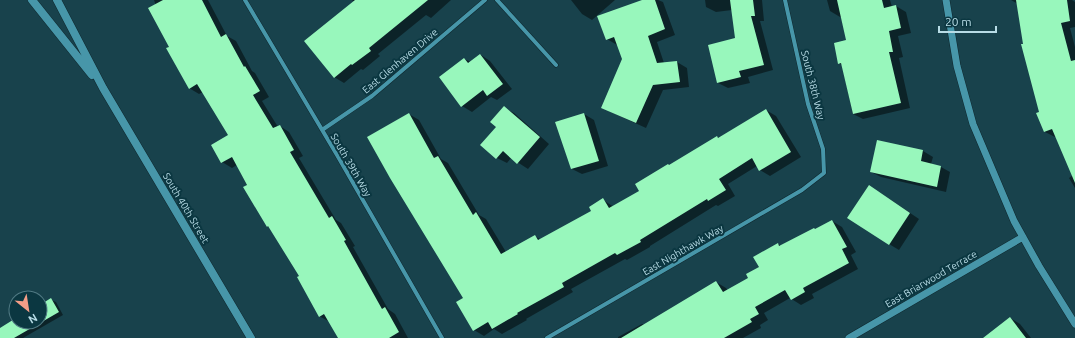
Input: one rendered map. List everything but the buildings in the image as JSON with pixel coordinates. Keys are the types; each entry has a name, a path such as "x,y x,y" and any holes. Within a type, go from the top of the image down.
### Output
{"main road":[{"name":"South 40th Street","path":"32,0 103,88"},
{"name":"South 40th Street","path":"57,0 103,88 252,338"}],"street":[{"name":"South 39th Way","path":"245,0 442,338"},
{"name":"East Glenhaven Drive","path":"322,130 372,96 485,0"},
{"path":"497,0 556,65"},
{"name":"South 38th Way","path":"786,0 808,104 823,149 824,173"},
{"path":"946,0 957,66 973,124 1014,221 1039,266 1075,324"},
{"name":"East Nighthawk Way","path":"547,338 802,190 824,173"},
{"name":"East Briarwood Terrace","path":"849,338 1023,237"}]}
